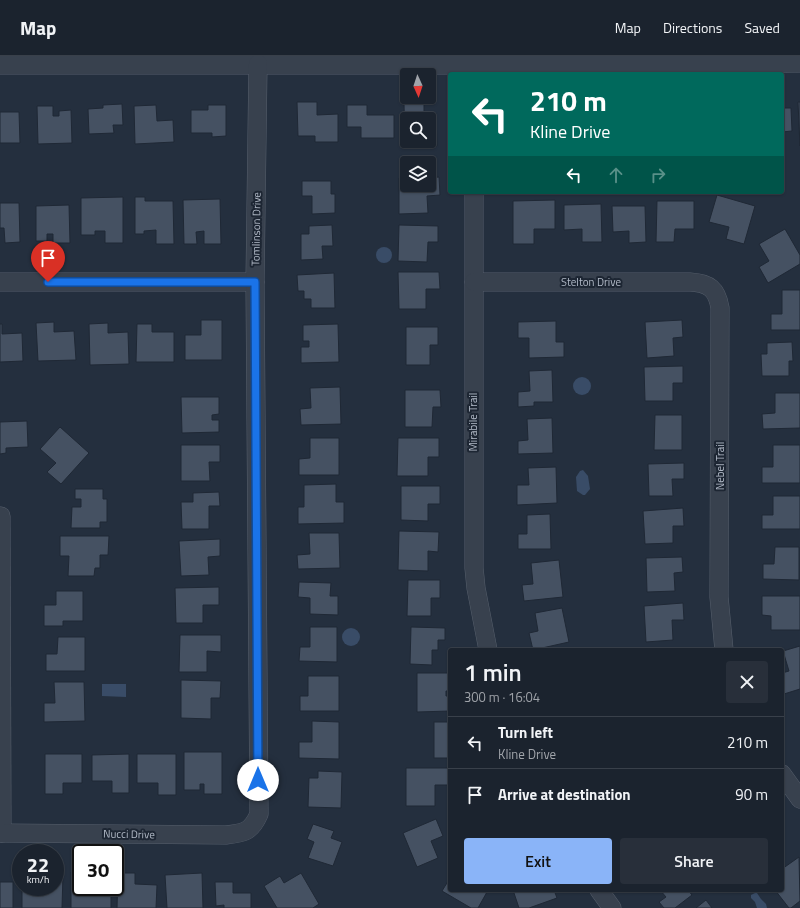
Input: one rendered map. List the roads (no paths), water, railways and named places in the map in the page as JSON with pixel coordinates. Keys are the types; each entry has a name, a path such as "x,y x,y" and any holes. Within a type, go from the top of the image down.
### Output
{"street":[{"path":"0,65 258,64 474,70 647,60 800,63"},
{"name":"Tomlinson Drive","path":"255,824 259,814 255,282 258,64"},
{"name":"Mirabile Trail","path":"474,194 474,568 477,593 488,648"},
{"path":"0,282 255,282"},
{"name":"Stelton Drive","path":"474,282 699,282 708,285"},
{"name":"Nebel Trail","path":"708,285 719,298 720,308 719,591 724,648"},
{"path":"1,516 1,832"},
{"path":"784,777 800,799"},
{"name":"Nucci Drive","path":"1,832 226,835 247,831 255,824"},
{"path":"600,892 612,908"}],"water":[{"path":"381,247 387,247 392,252 390,261 387,263 381,263 376,258 376,252"},
{"path":"582,377 588,380 591,386 588,392 582,395 576,392 573,386 576,380"},
{"path":"583,470 588,476 590,489 585,495 577,491 576,477 580,471"},
{"path":"351,628 357,631 360,637 357,643 351,646 345,643 342,637 345,631"},
{"path":"102,684 126,684 126,697 102,696"},
{"path":"757,893 766,904 767,908 757,908 755,902 751,898 751,895"}]}
